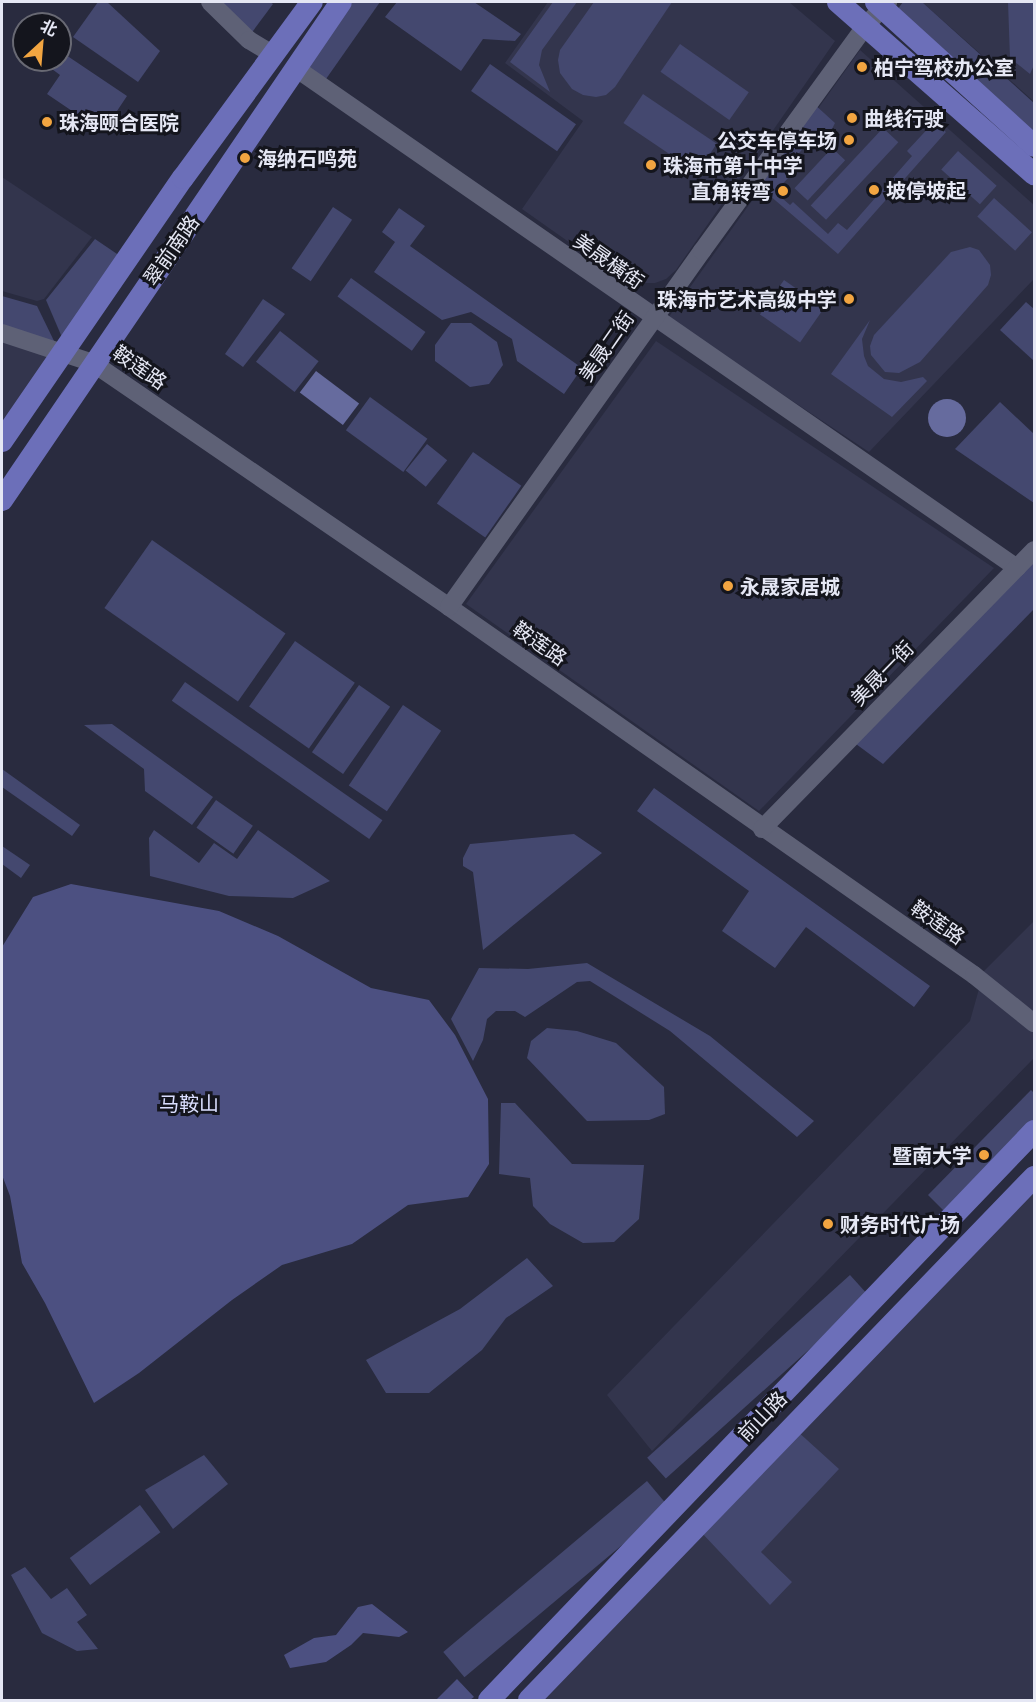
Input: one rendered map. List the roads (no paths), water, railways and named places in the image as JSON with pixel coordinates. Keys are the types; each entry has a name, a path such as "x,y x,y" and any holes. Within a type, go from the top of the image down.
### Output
{"main road":[{"name":"翠前南路","path":"2,441 183,178 312,2"},
{"name":"翠前南路","path":"2,500 93,363 342,2"},
{"path":"838,2 1035,174"},
{"path":"882,4 1035,146"},
{"name":"前山路","path":"489,1701 1035,1131"},
{"name":"前山路","path":"529,1701 1035,1177"}],"street":[{"path":"210,2 249,40 274,55"},
{"name":"美晟二街","path":"449,607 653,318 882,4"},
{"name":"美晟橫街","path":"297,69 653,318 1017,568"},
{"name":"鞍莲路","path":"2,333 93,363 449,607 762,829 974,975 1035,1023"},
{"name":"美晟一街","path":"762,829 1035,550"}],"place":[{"name":"柏宁驾校办公室","path":"862,67"},
{"name":"曲线行驶","path":"852,118"},
{"name":"珠海颐合医院","path":"47,122"},
{"name":"公交车停车场","path":"849,140"},
{"name":"海纳石鸣苑","path":"245,158"},
{"name":"珠海市第十中学","path":"651,165"},
{"name":"坡停坡起","path":"874,190"},
{"name":"直角转弯","path":"783,191"},
{"name":"珠海市艺术高级中学","path":"849,299"},
{"name":"永晟家居城","path":"728,586"},
{"name":"暨南大学","path":"984,1155"},
{"name":"财务时代广场","path":"828,1224"}],"park label":[{"name":"马鞍山","path":"189,1103"}]}
